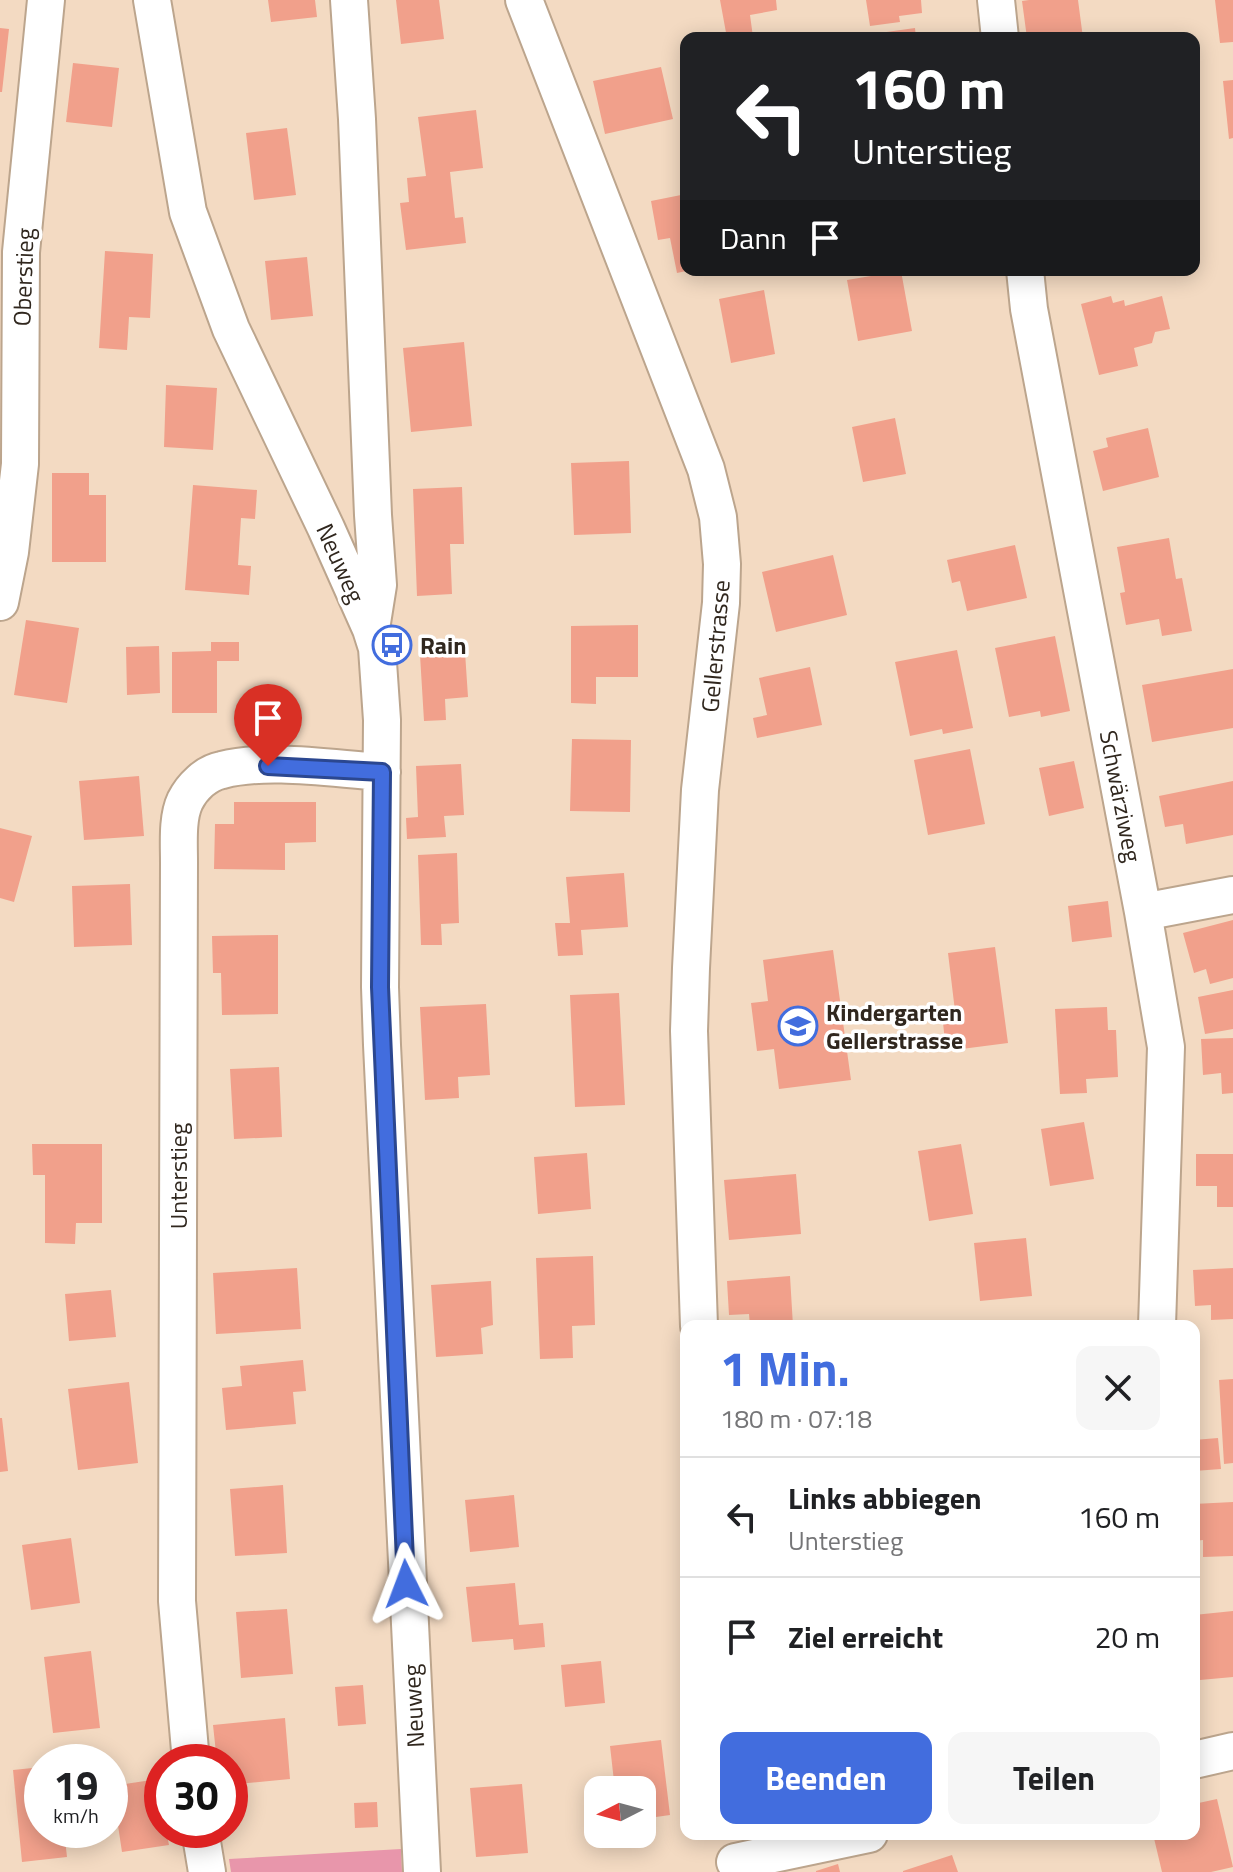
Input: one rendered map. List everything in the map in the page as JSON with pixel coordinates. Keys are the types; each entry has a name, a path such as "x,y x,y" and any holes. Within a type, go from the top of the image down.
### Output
{"street":[{"name":"Oberstieg","path":"0,602 10,552 20,464 21,252 46,0"},
{"name":"Neuweg","path":"152,0 188,212 231,329 371,629 378,663 382,720 381,1031 422,1872"},
{"path":"349,0 378,585 371,629"},
{"name":"Gellerstrasse","path":"524,0 706,469 718,517 721,603 700,790 689,1031 699,1320"},
{"path":"996,0 999,32"},
{"name":"Schwärziweg","path":"1026,276 1029,309 1166,1047 1157,1320"},
{"path":"326,528 350,527 373,515"},
{"name":"Unterstieg","path":"189,1744 177,1601 178,876 179,832 184,803 197,784 219,770 284,766 382,772"},
{"path":"1143,912 1233,895"},
{"path":"734,1856 832,1840"},
{"path":"203,1848 207,1872"}],"shaded area":[{"path":"401,1849 402,1872 231,1872 229,1859"}],"building":[{"path":"268,0 315,0 317,17 271,22"},
{"path":"396,0 439,0 444,39 401,44"},
{"path":"720,0 776,0 777,10 750,15 752,32 726,32"},
{"path":"866,0 921,0 922,13 899,16 900,22 870,26"},
{"path":"1078,0 1082,32 1026,32 1022,1"},
{"path":"1215,0 1233,0 1233,42 1220,43"},
{"path":"0,28 9,29 2,92 0,92"},
{"path":"915,28 915,32 886,32"},
{"path":"73,63 119,68 112,127 66,122"},
{"path":"661,67 673,119 605,134 593,81"},
{"path":"1233,80 1233,138 1229,139 1223,81"},
{"path":"476,110 483,168 450,172 455,218 463,217 466,243 406,250 400,203 409,202 407,178 426,176 418,117"},
{"path":"287,128 296,195 254,200 246,133"},
{"path":"680,195 680,272 677,273 670,238 658,240 651,201"},
{"path":"105,251 153,254 150,318 129,317 127,350 99,348"},
{"path":"307,257 313,316 271,320 265,261"},
{"path":"902,276 912,331 858,341 847,280"},
{"path":"764,290 775,354 731,363 719,299"},
{"path":"1111,296 1113,303 1124,300 1125,306 1162,296 1170,329 1155,332 1152,343 1134,348 1138,366 1099,375 1081,304"},
{"path":"464,342 472,426 411,432 403,348"},
{"path":"166,385 217,388 213,450 164,447"},
{"path":"895,418 906,474 863,482 852,427"},
{"path":"1148,428 1159,477 1103,491 1093,451 1108,447 1106,438"},
{"path":"629,461 631,533 574,535 571,463"},
{"path":"52,473 89,473 89,495 106,495 106,562 52,562"},
{"path":"193,485 257,490 255,519 241,518 238,565 251,566 249,595 185,590"},
{"path":"462,487 464,544 450,544 452,594 417,596 413,489"},
{"path":"1169,538 1176,579 1182,578 1192,631 1162,636 1159,619 1126,625 1120,593 1125,592 1117,547"},
{"path":"1015,545 1027,598 967,611 960,581 952,583 947,560"},
{"path":"833,555 847,615 776,632 762,572"},
{"path":"26,620 79,628 67,703 14,695"},
{"path":"638,625 638,677 596,677 596,704 571,703 571,626"},
{"path":"1055,636 1070,711 1041,717 1040,711 1009,717 995,648"},
{"path":"211,642 239,642 239,661 217,661 217,713 172,713 172,652 211,651"},
{"path":"159,646 160,693 127,695 126,647"},
{"path":"957,650 973,728 943,734 942,729 910,736 895,662"},
{"path":"465,652 468,697 445,699 446,720 424,721 420,655"},
{"path":"810,667 822,725 757,738 753,718 767,715 759,678"},
{"path":"1233,669 1233,728 1152,742 1142,685"},
{"path":"572,739 631,740 630,812 570,811"},
{"path":"970,749 985,824 928,835 914,760"},
{"path":"1074,761 1084,808 1049,816 1039,768"},
{"path":"461,764 464,815 444,816 446,837 407,839 406,818 418,817 416,766"},
{"path":"139,776 144,836 84,840 79,781"},
{"path":"1233,781 1233,835 1186,844 1183,824 1165,827 1159,796"},
{"path":"234,802 316,802 316,842 285,843 285,870 214,869 215,824 234,824"},
{"path":"0,828 32,836 14,902 0,898"},
{"path":"457,853 459,923 441,924 442,945 421,945 418,855"},
{"path":"624,873 628,927 581,930 583,955 558,956 555,923 570,923 566,877"},
{"path":"130,884 132,945 74,947 72,886"},
{"path":"1108,901 1112,937 1072,942 1068,906"},
{"path":"1233,920 1233,978 1210,984 1206,969 1194,973 1183,933"},
{"path":"278,935 278,1014 222,1015 221,973 213,973 212,936"},
{"path":"995,947 1008,1043 946,1051 942,1013 955,1011 948,953"},
{"name":"Kindergarten Gellerstrasse","path":"833,950 851,1080 779,1089 774,1049 757,1051 751,1003 768,1001 763,960"},
{"path":"1233,990 1233,1029 1205,1034 1198,997"},
{"path":"619,993 625,1105 575,1107 570,995"},
{"path":"486,1004 490,1075 458,1077 459,1098 425,1100 420,1007"},
{"path":"1107,1007 1108,1030 1116,1030 1118,1077 1086,1079 1087,1093 1060,1094 1055,1009"},
{"path":"1233,1038 1233,1093 1222,1094 1221,1073 1203,1075 1201,1039"},
{"path":"279,1067 282,1137 234,1139 230,1069"},
{"path":"1084,1122 1094,1179 1050,1186 1041,1129"},
{"path":"32,1144 102,1144 102,1223 76,1223 75,1244 45,1243 45,1175 33,1175"},
{"path":"961,1144 973,1214 929,1221 918,1151"},
{"path":"587,1153 591,1209 538,1214 534,1157"},
{"path":"1196,1154 1233,1154 1233,1207 1217,1207 1217,1186 1196,1186"},
{"path":"796,1174 801,1234 729,1240 724,1180"},
{"path":"1026,1238 1032,1296 980,1301 974,1243"},
{"path":"593,1256 595,1325 572,1326 573,1358 540,1359 536,1258"},
{"path":"297,1268 301,1329 216,1334 213,1273"},
{"path":"1233,1268 1233,1319 1211,1320 1211,1305 1195,1306 1193,1270"},
{"path":"790,1276 793,1320 750,1320 749,1314 729,1315 727,1281"},
{"path":"491,1281 493,1325 481,1328 483,1354 436,1357 431,1285"},
{"path":"111,1290 116,1337 69,1341 65,1294"},
{"path":"303,1360 306,1391 293,1392 296,1424 226,1430 222,1388 242,1386 240,1366"},
{"path":"1233,1379 1233,1463 1224,1464 1219,1380"},
{"path":"129,1382 138,1463 78,1470 68,1389"},
{"path":"0,1418 8,1471 0,1472"},
{"path":"1218,1438 1221,1469 1200,1471 1200,1440"},
{"path":"283,1485 287,1553 235,1556 230,1489"},
{"path":"514,1495 519,1547 470,1552 465,1500"},
{"path":"1233,1502 1233,1556 1203,1557 1200,1504"},
{"path":"71,1538 80,1603 31,1610 22,1545"},
{"path":"515,1583 519,1625 543,1623 545,1647 514,1650 513,1639 472,1642 466,1587"},
{"path":"287,1609 293,1674 241,1678 236,1612"},
{"path":"1233,1611 1233,1677 1200,1680 1200,1614"},
{"path":"91,1651 100,1728 53,1733 44,1657"},
{"path":"601,1661 605,1703 565,1707 561,1665"},
{"path":"363,1685 366,1724 338,1726 335,1687"},
{"path":"285,1718 290,1779 248,1783 248,1744 215,1744 213,1725"},
{"path":"661,1740 670,1815 656,1817 656,1776 613,1776 610,1746"},
{"path":"24,1769 24,1848 66,1848 67,1857 22,1862 13,1770"},
{"path":"144,1781 144,1848 149,1848 122,1852 121,1848 128,1848 128,1784"},
{"path":"522,1784 528,1853 476,1857 470,1788"},
{"path":"1217,1799 1233,1867 1211,1872 1162,1872 1154,1840 1200,1840 1200,1803"},
{"path":"377,1802 378,1827 355,1828 354,1803"},
{"path":"952,1855 958,1872 903,1872 903,1871"},
{"path":"838,1864 840,1872 816,1872 816,1871"}],"place":[{"name":"Rain","path":"392,645"},
{"name":"Kindergarten Gellerstrasse","path":"798,1026"}],"route":[{"path":"268,766 382,772 380,987 406,1584"}]}
